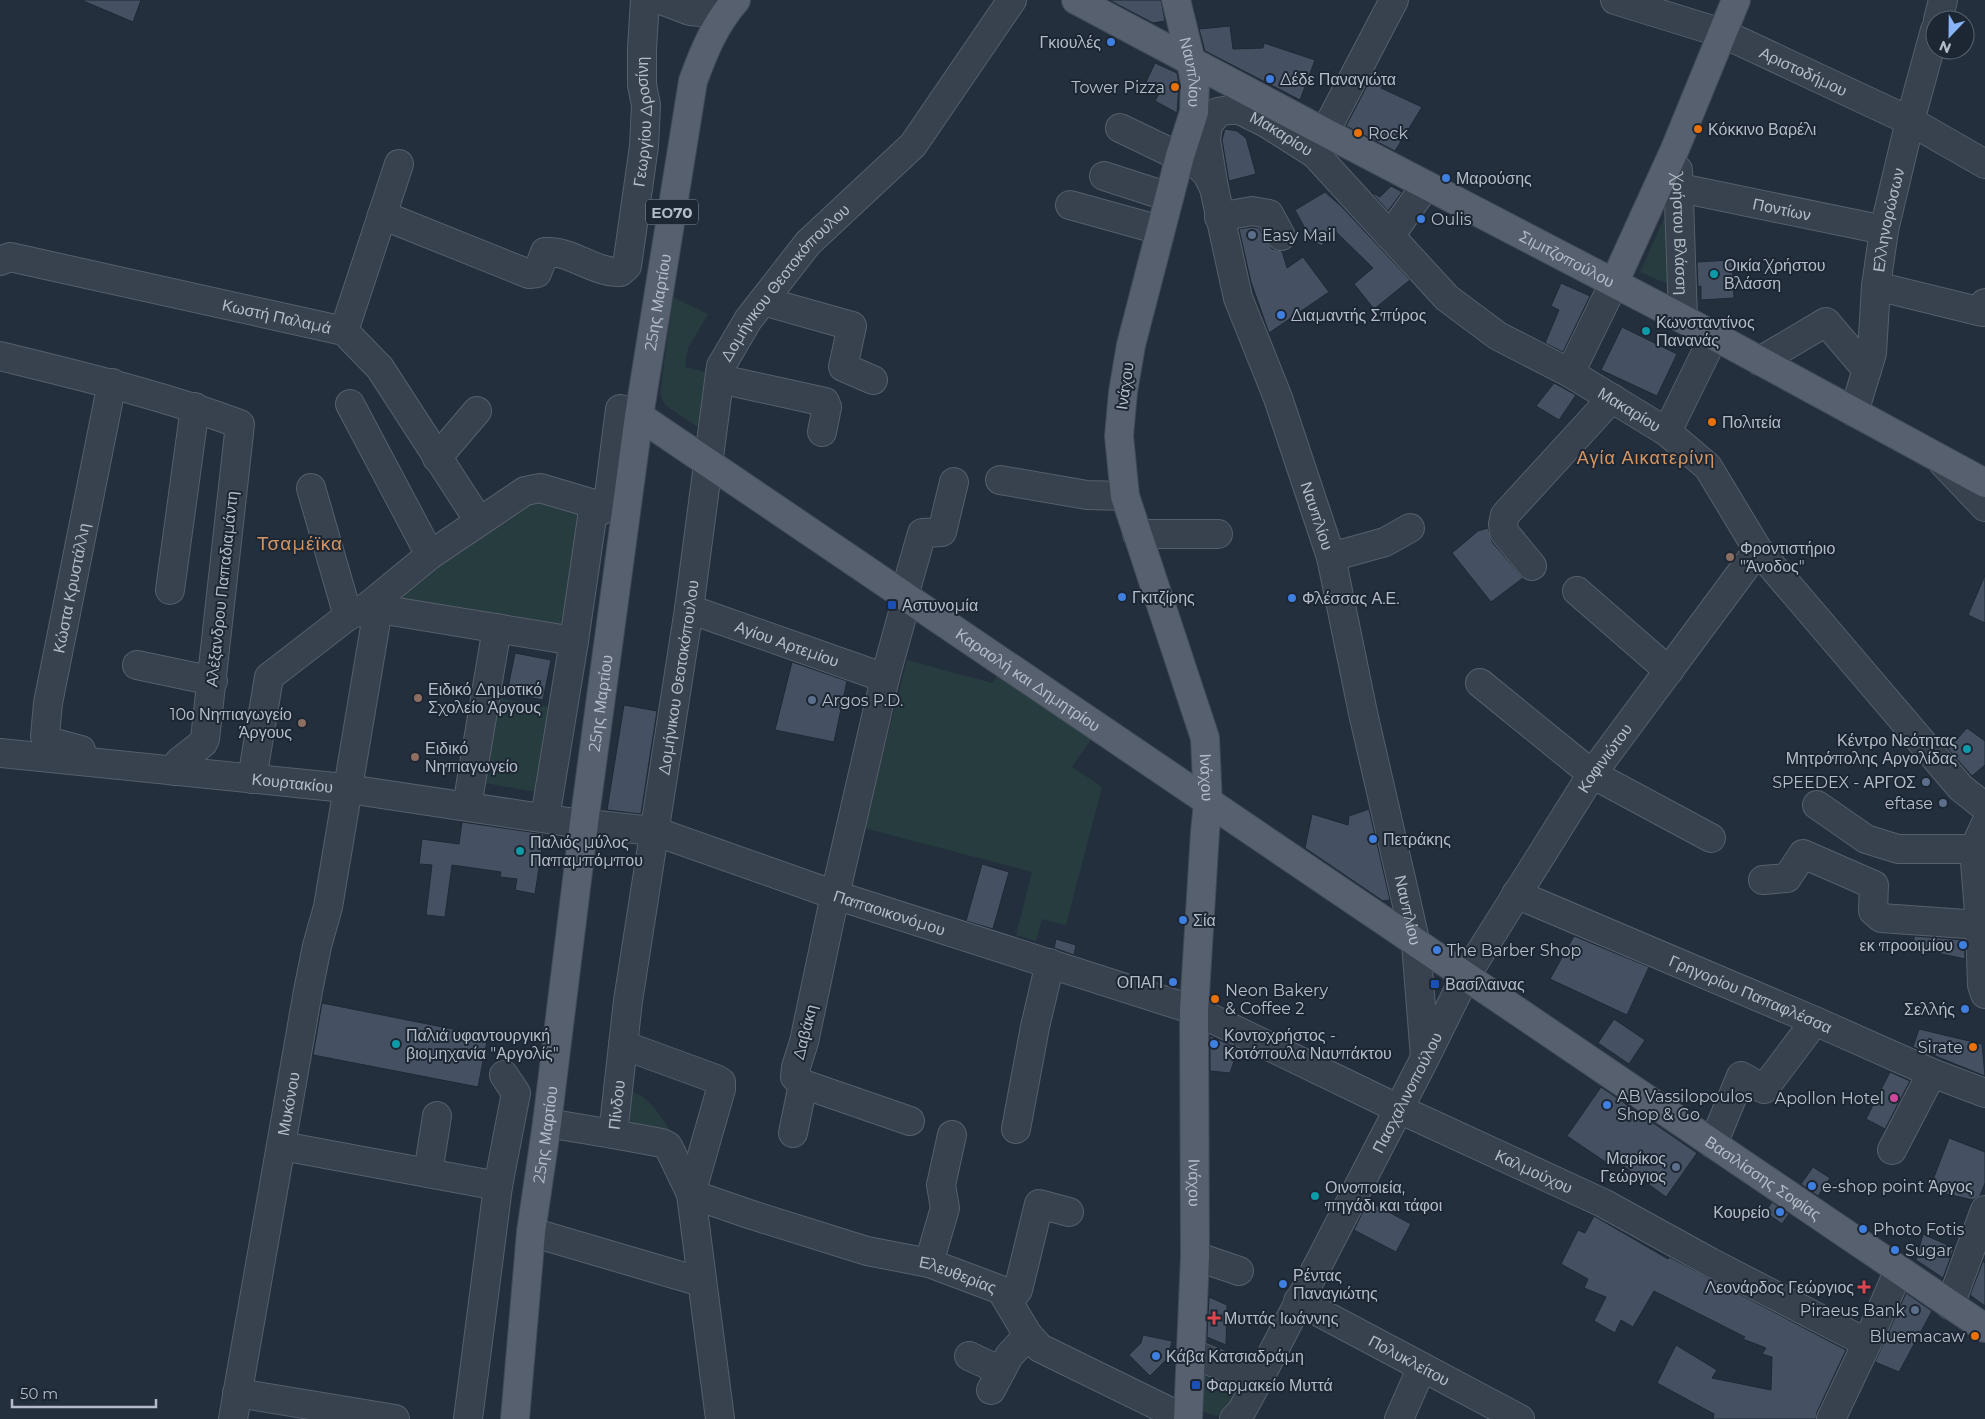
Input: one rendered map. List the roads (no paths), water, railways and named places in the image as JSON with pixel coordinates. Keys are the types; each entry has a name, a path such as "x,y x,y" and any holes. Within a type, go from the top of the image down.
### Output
{"main road":[{"name":"Σιμιτζοπούλου","path":"1076,0 1334,137 1683,318 1985,484"},
{"name":"Ναυπλίου","path":"1176,0 1195,84 1194,112 1180,156"},
{"name":"Χρήστου Βλάσση","path":"1614,283 1675,149 1736,0"},
{"name":"25ης Μαρτίου","path":"515,1419 531,1232 547,1123 584,823 630,412 693,81 710,38 730,7"},
{"name":"Ινάχου","path":"1180,156 1131,345 1123,392 1119,436 1125,496 1204,738 1208,803 1194,1010 1195,1256 1187,1419"},
{"name":"Καραολή και Δημητρίου","path":"630,412 707,462 1416,944"},
{"name":"Βασιλίσσης Σοφίας","path":"1416,944 1985,1328"}],"street":[{"name":"Γεωργίου Δροσίνη","path":"382,215 529,274 537,273 545,252 555,251 595,267 620,272 627,266 644,146 646,105 642,85 642,49 645,0"},
{"path":"661,0 690,11 730,7"},
{"name":"Δομήνικου Θεοτοκόπουλου","path":"654,831 689,609 721,366 748,320 808,243 913,145 1012,0"},
{"name":"Μακαρίου","path":"1330,170 1334,137 1394,0"},
{"name":"Αριστοδήμου","path":"1614,0 1722,33 1910,121 1985,164"},
{"name":"Ελληνορώσων","path":"1854,412 1872,353 1876,286 1884,230 1927,60"},
{"name":"Μακαρίου","path":"1214,188 1206,140 1208,125 1218,112 1240,110 1266,123 1315,154 1447,298 1498,336 1570,373 1667,432 1708,467 1758,550 1961,788 1985,807"},
{"path":"1120,128 1180,156"},
{"name":"Χρήστου Βλάσση","path":"1675,149 1680,188 1683,318"},
{"name":"Ναυπλίου","path":"1180,156 1199,166 1207,174 1214,188 1238,298 1278,398 1331,557 1363,714 1416,944 1425,1058"},
{"path":"344,331 399,164"},
{"path":"1104,176 1170,196"},
{"path":"1390,236 1426,185"},
{"name":"Ποντίων","path":"1680,188 1884,230"},
{"path":"1070,205 1160,230"},
{"path":"1219,217 1252,211 1269,214 1281,236"},
{"name":"Κωστή Παλαμά","path":"5,259 344,331 380,368 479,520"},
{"name":"Χρήστου Βλάσση","path":"1570,373 1614,283"},
{"path":"1876,286 1982,312 1985,303"},
{"path":"763,301 852,326 843,368 873,380"},
{"path":"1760,361 1826,322 1867,370"},
{"path":"1667,432 1714,336"},
{"path":"0,356 195,407 170,590"},
{"path":"720,379 825,402 827,406 822,432"},
{"name":"Κώστα Κρυστάλλη","path":"93,763 92,756 87,752 51,742 45,736 48,703 112,384"},
{"path":"1532,566 1504,532 1505,515 1612,398"},
{"path":"350,404 430,555"},
{"name":"Αλέξανδρου Παπαδιαμάντη","path":"174,771 179,762 203,743 213,681 240,424 195,407"},
{"path":"437,458 477,411"},
{"path":"252,778 269,677 364,611 430,555 524,491 540,488 593,509 604,509 608,504 630,412"},
{"name":"Σιμιτζοπούλου","path":"1940,460 1985,507"},
{"path":"1000,480 1087,495 1125,496"},
{"name":"Δαβάκη","path":"910,1121 803,1084 796,1077 796,1066 804,1042 835,895 885,678 922,533 942,532 954,482"},
{"path":"311,488 364,611"},
{"path":"545,818 593,509"},
{"path":"1331,557 1385,542 1410,528"},
{"path":"1138,534 1218,534"},
{"name":"Κοφινιώτου","path":"1464,977 1592,774 1758,550"},
{"path":"1577,591 1668,670"},
{"name":"Αγίου Αρτεμίου","path":"689,609 885,678"},
{"path":"364,611 497,628 574,641"},
{"name":"Μυκόνου","path":"235,1406 308,991 317,946 328,907 364,611"},
{"path":"467,806 497,628"},
{"path":"137,665 213,681"},
{"path":"1480,683 1592,774 1711,838"},
{"name":"Κουρτακίου","path":"0,753 342,788 584,823"},
{"path":"1816,804 1866,839 1898,849 1979,837 1980,925 1984,987"},
{"name":"Παπαοικονόμου","path":"584,823 654,831 835,895 1194,1010"},
{"name":"Πίνδου","path":"654,831 628,1001 613,1134 662,1143 668,1146 691,1194 720,1419"},
{"path":"1763,880 1787,878 1803,854 1874,885 1873,912 1881,918 1980,925"},
{"name":"Γρηγορίου Παπαφλέσσα","path":"1516,894 1815,1021 1932,1073 1985,1093"},
{"path":"1016,1129 1035,1026 1050,964"},
{"name":"Πασχαλινοπούλου","path":"1234,1419 1241,1412 1258,1381 1399,1109 1464,977"},
{"name":"Καλμούχου","path":"1194,1010 1399,1109 1603,1203 1710,1262 1867,1343"},
{"path":"1713,1144 1740,1076 1764,1089 1815,1021"},
{"path":"623,1045 721,1082 721,1088 691,1194"},
{"path":"1892,1150 1932,1073"},
{"path":"468,1419 498,1186 516,1093 504,1075"},
{"path":"793,1133 803,1084"},
{"path":"437,1116 440,1176"},
{"path":"547,1123 613,1134"},
{"path":"929,1263 945,1208 941,1185 952,1135"},
{"path":"282,1146 498,1186"},
{"name":"Ελευθερίας","path":"691,1194 867,1251 929,1263 1001,1290 1009,1300 1028,1335 1040,1348 1187,1419"},
{"path":"1009,1300 1018,1290 1039,1204 1069,1212"},
{"path":"1950,1304 1985,1210"},
{"path":"531,1232 701,1282"},
{"path":"1195,1256 1240,1271"},
{"path":"1830,1419 1867,1343 1899,1270"},
{"name":"Πολυκλείτου","path":"1298,1301 1520,1419"},
{"path":"969,1356 996,1380 1017,1344 1028,1335"},
{"path":"1191,1353 1258,1381"},
{"path":"1399,1419 1422,1367"},
{"path":"235,1406 395,1419"}],"place":[{"name":"Γκιουλές","path":"1111,42"},
{"name":"Δέδε Παναγιώτα","path":"1270,79"},
{"name":"Tower Pizza","path":"1175,87"},
{"name":"Κόκκινο Βαρέλι","path":"1698,129"},
{"name":"Rock","path":"1358,133"},
{"name":"Μαρούσης","path":"1446,178"},
{"name":"Oulis","path":"1421,219"},
{"name":"Easy Mail","path":"1252,235"},
{"name":"Οικία Χρήστου Βλάσση","path":"1714,274"},
{"name":"Διαμαντής Σπύρος","path":"1281,315"},
{"name":"Κωνσταντίνος Πανανάς","path":"1646,331"},
{"name":"Πολιτεία","path":"1712,422"},
{"name":"Φροντιστήριο \"Άνοδος\"","path":"1730,557"},
{"name":"Γκιτζίρης","path":"1122,597"},
{"name":"Φλέσσας Α.Ε.","path":"1292,598"},
{"name":"Αστυνομία","path":"892,605"},
{"name":"Ειδικό Δημοτικό Σχολείο Άργους","path":"418,698"},
{"name":"Argos P.D.","path":"812,700"},
{"name":"10ο Νηπιαγωγείο Άργους","path":"302,723"},
{"name":"Κέντρο Νεότητας Μητρόπολης Αργολίδας","path":"1967,749"},
{"name":"Ειδικό Νηπιαγωγείο","path":"415,757"},
{"name":"SPEEDEX - ΑΡΓΟΣ","path":"1926,782"},
{"name":"eftase","path":"1943,803"},
{"name":"Πετράκης","path":"1373,839"},
{"name":"Παλιός μύλος Παπαμπόμπου","path":"520,851"},
{"name":"Σία","path":"1183,920"},
{"name":"εκ προοιμίου","path":"1963,945"},
{"name":"The Barber Shop","path":"1437,950"},
{"name":"ΟΠΑΠ","path":"1173,982"},
{"name":"Βασίλαινας","path":"1435,984"},
{"name":"Neon Bakery & Coffee 2","path":"1215,999"},
{"name":"Σελλής","path":"1965,1009"},
{"name":"Παλιά υφαντουργική βιομηχανία \"Αργολίς\"","path":"396,1044"},
{"name":"Κοντοχρήστος - Κοτόπουλα Ναυπάκτου","path":"1214,1044"},
{"name":"Sirate","path":"1973,1047"},
{"name":"Apollon Hotel","path":"1894,1098"},
{"name":"AB Vassilopoulos Shop & Go","path":"1607,1105"},
{"name":"Μαρίκος Γεώργιος","path":"1676,1167"},
{"name":"e-shop point Άργος","path":"1812,1186"},
{"name":"Οινοποιεία, πηγάδι και τάφοι","path":"1315,1196"},
{"name":"Κουρείο","path":"1780,1212"},
{"name":"Photo Fotis","path":"1863,1229"},
{"name":"Sugar","path":"1895,1250"},
{"name":"Ρέντας Παναγιώτης","path":"1283,1284"},
{"name":"Λεονάρδος Γεώργιος","path":"1864,1287"},
{"name":"Piraeus Bank","path":"1915,1310"},
{"name":"Μυττάς Ιωάννης","path":"1214,1318"},
{"name":"Bluemacaw","path":"1975,1336"},
{"name":"Κάβα Κατσιαδράμη","path":"1156,1356"},
{"name":"Φαρμακείο Μυττά","path":"1196,1385"}],"district":[{"name":"Αγία Αικατερίνη","path":"1646,458"},
{"name":"Τσαμέϊκα","path":"300,543"}]}
